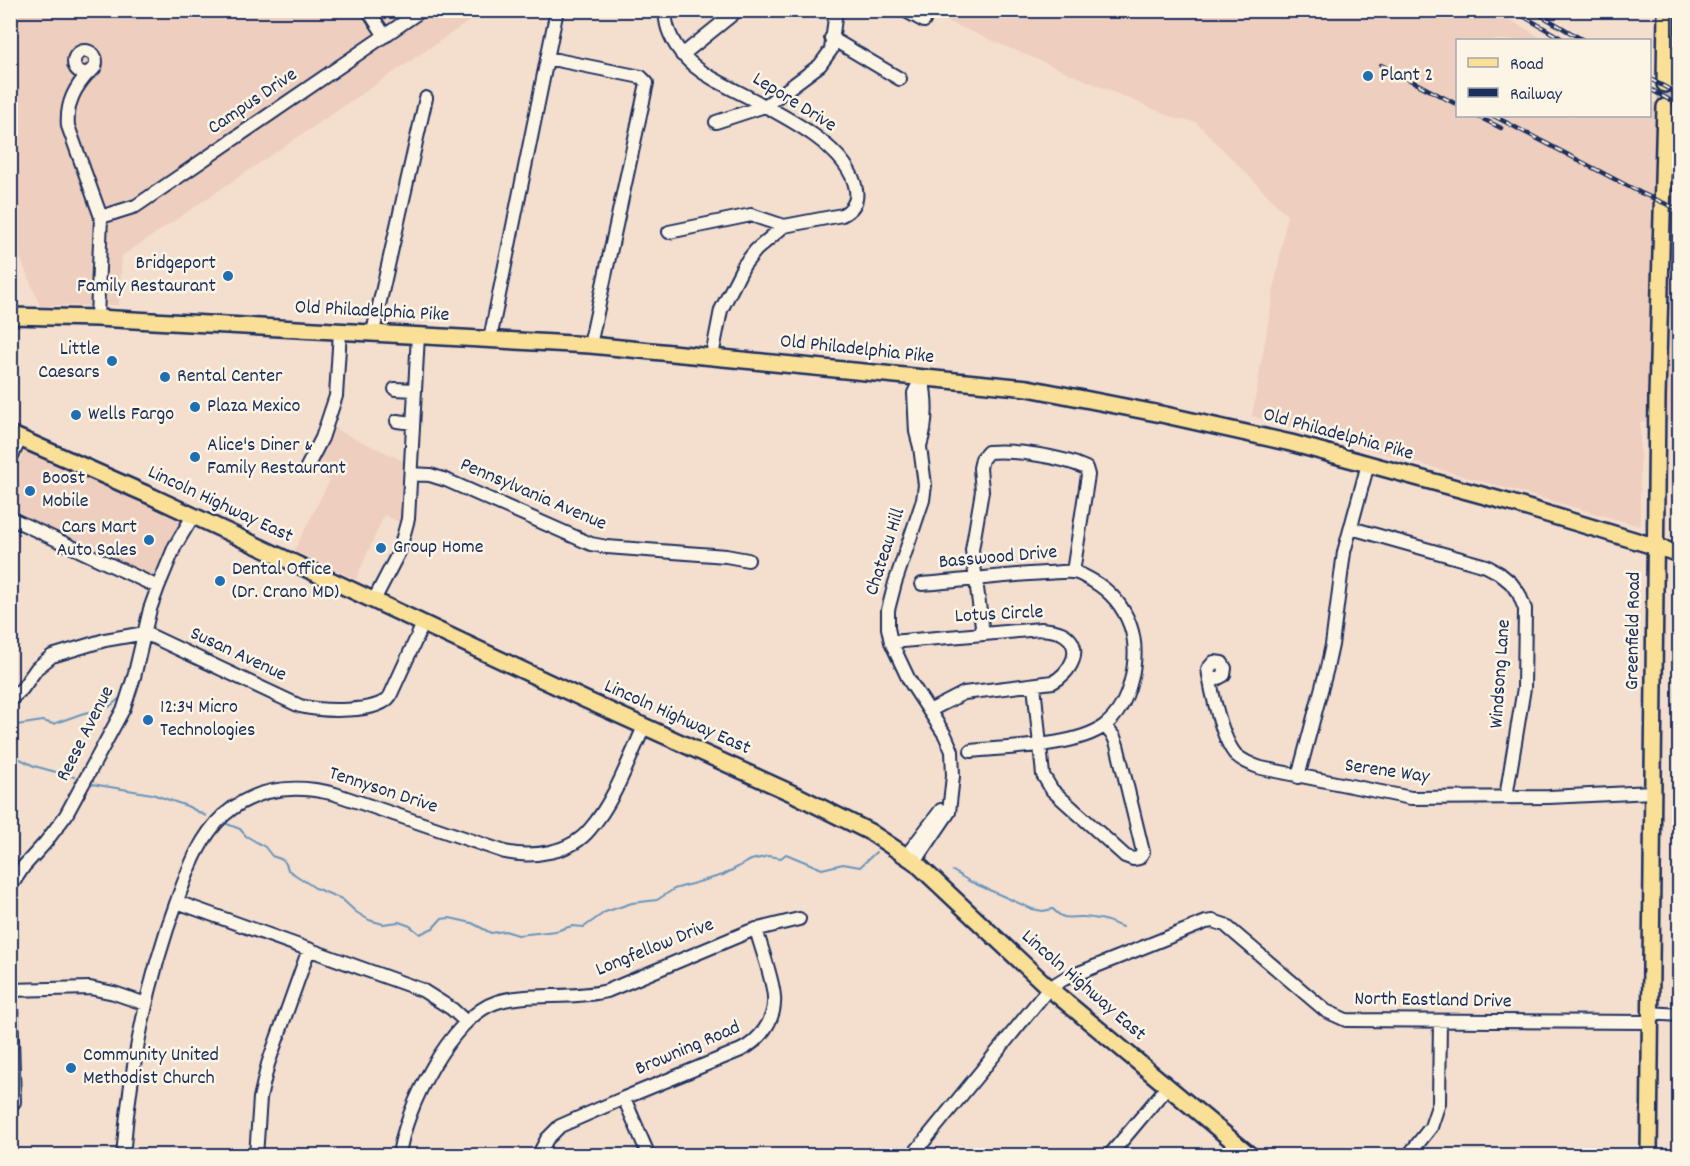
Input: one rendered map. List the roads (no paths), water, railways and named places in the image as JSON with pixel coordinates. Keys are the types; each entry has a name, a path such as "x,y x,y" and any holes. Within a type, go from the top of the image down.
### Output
{"main road":[{"path":"1665,84 1666,10"},
{"name":"Greenfield Road","path":"1648,1155 1657,397 1665,107"},
{"name":"Old Philadelphia Pike","path":"10,316 97,318 590,345 981,382 1062,394 1277,440 1530,509 1680,554"},
{"name":"Lincoln Highway East","path":"15,436 193,516 870,832 910,859 1049,988 1167,1087 1234,1150 1251,1155"}],"street":[{"path":"368,10 385,36"},
{"name":"Campus Drive","path":"101,218 136,206 422,10"},
{"path":"490,339 557,10"},
{"name":"Lepore Drive","path":"666,10 666,27 682,55 710,77 765,106 820,140 848,166 856,188 855,202 850,212 784,226"},
{"path":"716,122 765,106 826,58 831,50 836,10"},
{"path":"904,10 924,21"},
{"path":"682,55 733,14"},
{"path":"831,38 900,79"},
{"path":"547,58 641,78 645,80 648,88 590,345"},
{"path":"90,71 72,96 68,106 68,126 101,218 97,318"},
{"path":"373,332 426,98"},
{"path":"669,232 751,215 784,226 750,257 727,295 716,328 712,356"},
{"path":"307,467 322,438 336,396 340,331"},
{"path":"374,600 392,568 404,536 411,502 418,335"},
{"name":"Chateau Hill","path":"910,859 950,797 953,776 952,751 945,735 909,680 891,642 888,610 923,500 925,484 916,432 914,393 922,377"},
{"path":"395,389 415,390"},
{"path":"397,421 413,423"},
{"path":"10,460 15,436"},
{"path":"983,634 972,550 982,491 980,468 982,459 988,452 1003,451 1043,457 1086,468 1087,485 1073,572"},
{"path":"1298,777 1332,645 1341,570 1368,464"},
{"name":"Pennsylvania Avenue","path":"411,474 430,475 446,480 591,544 748,560"},
{"name":"Reese Avenue","path":"10,887 24,866 66,815 112,730 129,694 158,586 193,516"},
{"path":"10,518 158,586"},
{"name":"Windsong Lane","path":"1351,528 1486,566 1500,573 1519,594 1525,609 1524,688 1506,797"},
{"name":"Basswood Drive","path":"922,585 1073,572 1099,584 1112,594 1131,627 1134,664 1131,682 1124,700 1105,726"},
{"name":"Susan Avenue","path":"145,633 300,706 321,710 369,707 387,701 423,624"},
{"name":"Lotus Circle","path":"891,642 1041,629 1064,634 1072,643 1074,654 1072,664 1064,676 1053,682 964,693 929,711"},
{"path":"10,700 22,689 37,668 52,656 105,640 145,633"},
{"name":"Serene Way","path":"1211,682 1220,724 1228,744 1236,755 1249,764 1261,768 1411,798 1652,792"},
{"path":"971,751 1041,744 1060,742 1088,735 1105,726 1117,745 1143,852 1139,858 1125,856 1052,790 1043,775 1041,744 1034,685"},
{"name":"Tennyson Drive","path":"123,1155 128,1105 146,1004 177,902 201,844 218,821 246,800 266,792 284,788 308,788 335,794 505,852 533,855 556,850 578,840 598,819 644,727"},
{"path":"177,902 422,990 452,1009 465,1021"},
{"name":"Longfellow Drive","path":"399,1155 410,1114 424,1081 465,1021 474,1013 497,1002 510,999 583,995 606,991 720,942 756,929 799,919"},
{"name":"North Eastland Drive","path":"1049,988 1064,979 1121,955 1206,922 1214,921 1225,925 1336,1017 1358,1020 1440,1021 1680,1016"},
{"name":"Browning Road","path":"538,1155 547,1139 560,1126 741,1050 757,1039 771,1015 774,998 756,929"},
{"path":"256,1155 260,1098 268,1064 309,950"},
{"path":"10,975 15,1102"},
{"path":"11,990 90,988 146,1004"},
{"path":"912,1155 1049,988"},
{"path":"1408,1155 1431,1127 1439,1103 1440,1021"},
{"path":"1109,1155 1167,1087"},
{"path":"624,1098 647,1152"}],"waterway":[{"path":"10,726 43,721 53,724 109,707 120,698"},
{"path":"10,754 34,766 74,777"},
{"path":"92,784 152,794 187,806 206,816"},
{"path":"227,824 240,829 246,836 265,847 272,856 283,860 288,870 315,888 342,899 369,920 383,924 399,922 410,926 420,934 433,928 441,919 450,918 472,923 491,933 505,931 518,935 556,931 572,926 584,927 605,912 632,903 657,900 674,889 723,875 751,860 769,856 781,858 786,854 822,869 843,864 860,867 876,852"},
{"path":"953,871 969,881 1032,909 1043,911 1053,909 1067,918 1101,919 1122,927"}],"tunnel":[{"path":"1665,84 1665,107"}],"railway":[{"path":"1513,10 1562,39"},
{"path":"1532,10 1581,39"},
{"path":"1381,65 1456,104"},
{"path":"1651,80 1680,95"},
{"path":"1651,90 1680,106"},
{"path":"1479,117 1501,128"},
{"path":"1496,117 1641,193 1680,210"}],"place":[{"name":"Plant 2","path":"1368,76"},
{"name":"Bridgeport Family Restaurant","path":"228,276"},
{"name":"Little Caesars","path":"112,361"},
{"name":"Rental Center","path":"165,377"},
{"name":"Plaza Mexico","path":"195,407"},
{"name":"Wells Fargo","path":"76,415"},
{"name":"Alice's Diner & Family Restaurant","path":"195,457"},
{"name":"Boost Mobile","path":"30,491"},
{"name":"Cars Mart Auto Sales","path":"149,540"},
{"name":"Group Home","path":"381,548"},
{"name":"Dental Office (Dr. Crano MD)","path":"220,581"},
{"name":"12:34 Micro Technologies","path":"148,720"},
{"name":"Community United Methodist Church","path":"71,1068"}]}
